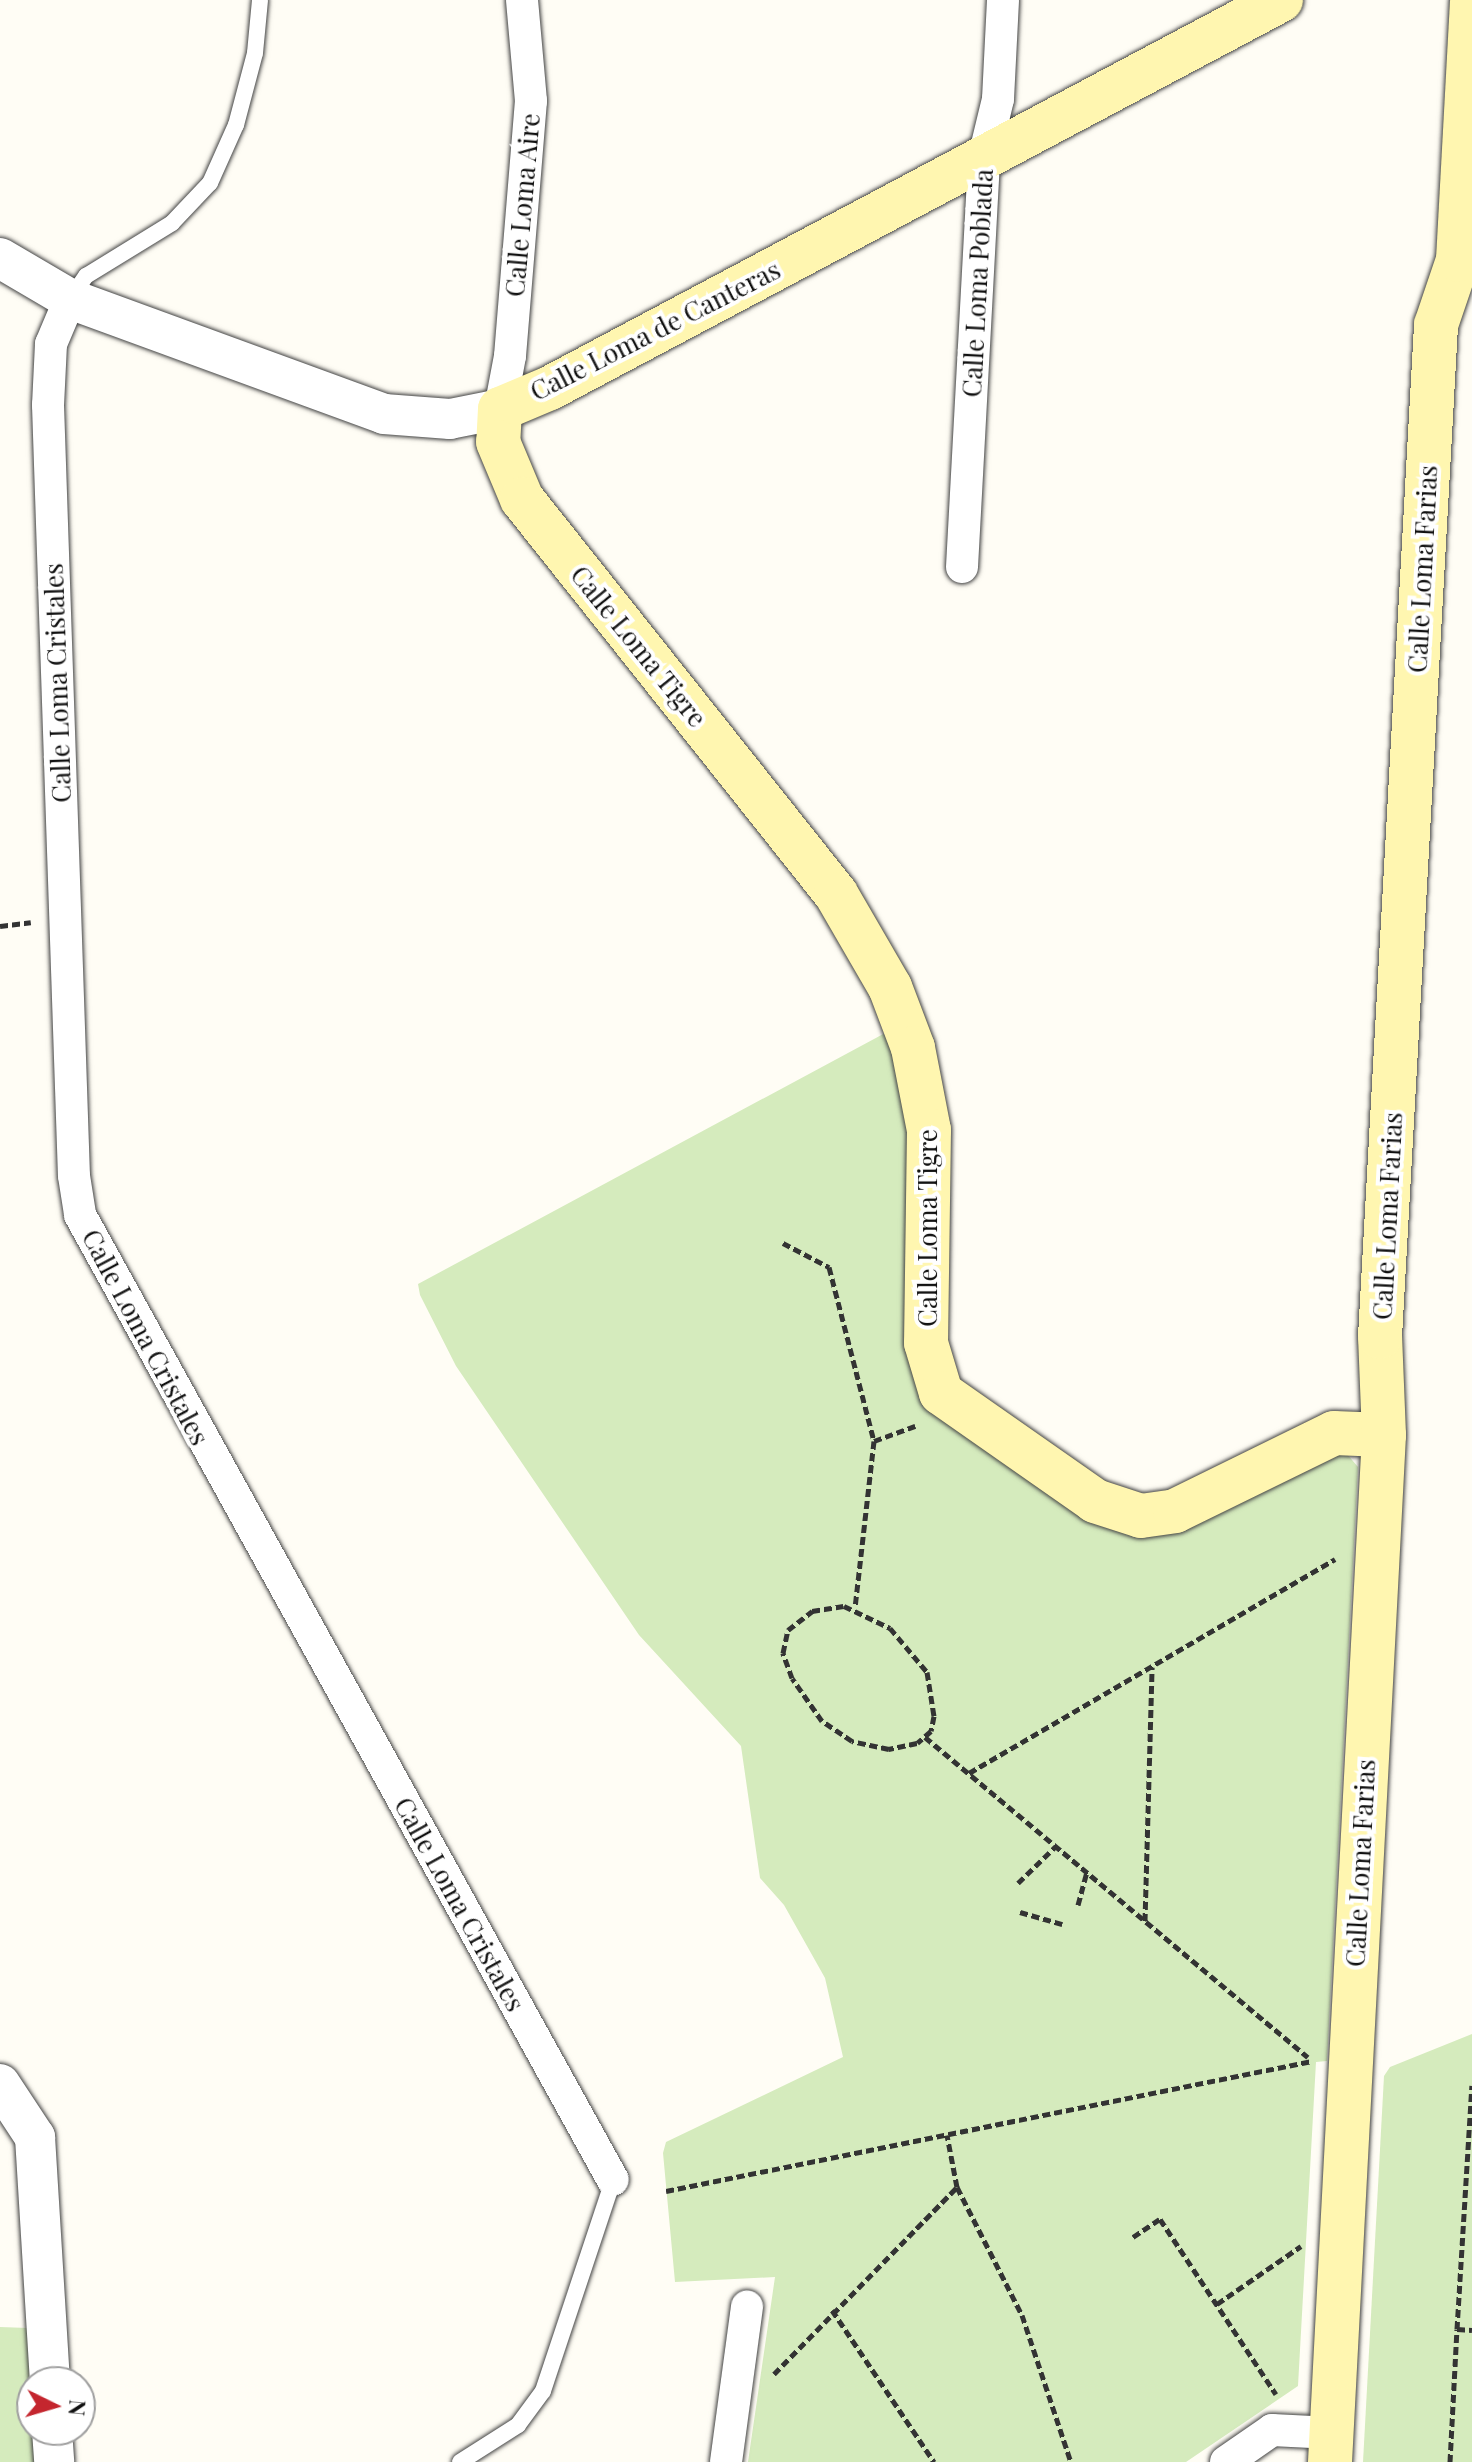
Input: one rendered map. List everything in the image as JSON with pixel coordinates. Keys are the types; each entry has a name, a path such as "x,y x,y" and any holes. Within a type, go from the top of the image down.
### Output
{"main road":[{"name":"Calle Loma de Canteras","path":"500,409 550,388 1281,0"},
{"name":"Calle Loma Farias","path":"1331,2448 1384,1435 1380,1337 1436,325 1465,261 1472,2"},
{"name":"Calle Loma Tigre","path":"500,409 498,442 522,499 836,894 890,987 913,1048 929,1130 926,1343 941,1393 1095,1501 1141,1516 1175,1511 1334,1433 1384,1435"}],"street":[{"name":"Calle Loma Aire","path":"500,409 510,356 531,101 522,0"},
{"name":"Calle Loma Poblada","path":"962,567 984,157 998,99 1003,0"},
{"name":"Calle Loma de Canteras","path":"0,258 70,299 384,414 450,419 500,409"},
{"name":"Calle Loma Cristales","path":"70,299 51,344 48,405 74,1176 80,1215 613,2180"},
{"path":"0,2084 35,2137 49,2366"},
{"path":"726,2462 747,2306"},
{"path":"1226,2462 1272,2430 1331,2448"}],"lane":[{"path":"70,299 86,276 172,223 210,183 236,125 255,53 260,0"},
{"path":"460,2462 518,2425 543,2391 613,2180"}],"path":[{"path":"0,926 43,921"},
{"path":"783,1243 829,1267 874,1441 855,1607"},
{"path":"874,1441 929,1421"},
{"path":"969,1773 1342,1555"},
{"path":"821,1607 855,1607 898,1635 927,1672 935,1706 925,1737 909,1747 889,1749 852,1741 822,1721 792,1678 783,1653 794,1623 821,1607"},
{"path":"1145,1922 1152,1666"},
{"path":"666,2191 1313,2061 925,1737"},
{"path":"1018,1883 1056,1846"},
{"path":"1078,1905 1087,1872"},
{"path":"1020,1912 1062,1924"},
{"path":"1450,2462 1472,2085"},
{"path":"947,2135 957,2187 1022,2315 1071,2462"},
{"path":"769,2380 832,2310 957,2187"},
{"path":"1133,2237 1160,2219 1279,2399"},
{"path":"1217,2304 1306,2246"},
{"path":"832,2310 934,2462"},
{"path":"1457,2329 1472,2330"}],"green space":[{"path":"887,1032 911,1108 911,1343 1087,1513 1326,1454 1347,1454 1358,1467 1327,2061 1316,2062 1298,2386 1186,2462 748,2462 775,2277 675,2282 663,2153 666,2142 843,2057 825,1978 784,1905 760,1878 741,1746 639,1635 456,1366 420,1295 418,1284"},
{"path":"1472,2034 1472,2462 1363,2462 1384,2076 1390,2067"},
{"path":"0,2327 28,2328 30,2366 16,2366 16,2446 35,2446 36,2462 0,2462"}]}
